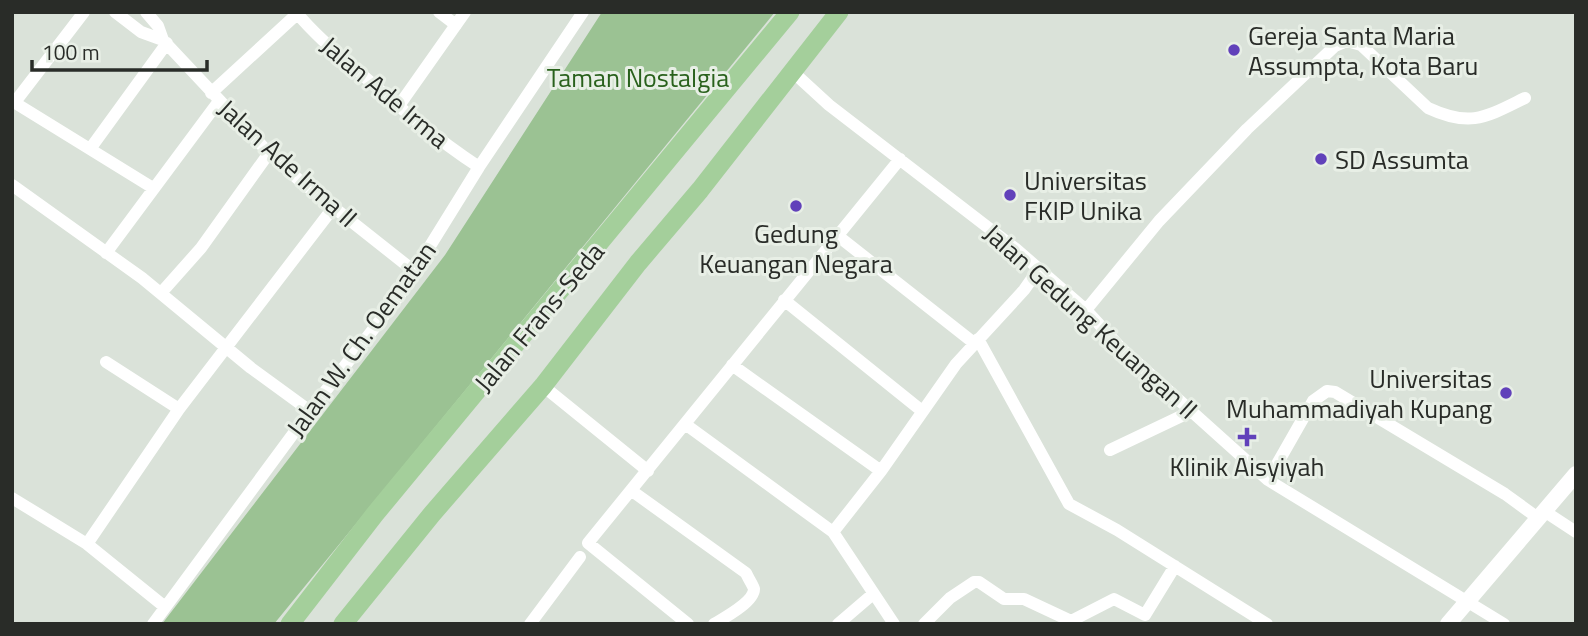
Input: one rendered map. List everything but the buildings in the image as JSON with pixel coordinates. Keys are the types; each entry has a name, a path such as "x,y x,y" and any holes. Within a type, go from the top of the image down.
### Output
{"main road":[{"name":"Jalan Frans-Seda","path":"290,624 384,504 790,12"},
{"name":"Jalan Frans-Seda","path":"343,624 432,514 543,386 638,262 700,190 839,12"}],"street":[{"path":"84,12 14,102 153,188"},
{"path":"90,149 165,41 141,32 115,12"},
{"name":"Jalan Ade Irma II","path":"146,12 158,26 165,41 269,153 333,208 414,271"},
{"path":"439,12 456,25"},
{"path":"398,107 465,12"},
{"name":"Jalan W. Ch. Oematan","path":"153,624 398,296 479,167 583,12"},
{"path":"106,253 215,97 297,13"},
{"name":"Jalan Ade Irma","path":"297,13 328,47 398,107 479,167"},
{"path":"1086,310 1159,221 1247,129 1335,46 1347,41 1360,45 1428,108 1441,114 1473,120 1525,98"},
{"name":"Jalan Gedung Keuangan II","path":"793,72 829,105 1016,249 1086,310 1121,348 1268,480 1504,624"},
{"path":"161,293 201,248 269,153"},
{"path":"688,624 588,543 900,159"},
{"path":"12,185 161,293 310,411"},
{"path":"87,544 225,346 333,208"},
{"path":"838,236 870,264 976,341 1069,504 1117,530 1267,624"},
{"path":"833,532 976,341 1024,290 1038,270"},
{"path":"784,300 922,411"},
{"path":"106,362 179,409"},
{"path":"732,365 881,471"},
{"path":"543,386 648,471"},
{"path":"1268,480 1313,401 1327,391 1335,392 1505,494 1576,532"},
{"path":"1110,450 1192,411"},
{"path":"685,425 833,532 894,624"},
{"path":"1448,624 1576,474"},
{"path":"632,491 746,573 754,589 753,593 738,609 714,624"},
{"path":"12,498 87,544 165,607"},
{"path":"530,624 580,557"},
{"path":"924,624 950,598 979,582 1004,599 1024,599 1070,622 1114,599 1144,615 1148,614 1175,566"},
{"path":"838,624 873,594"}],"green space":[{"name":"Taman Nostalgia","path":"602,12 775,12 274,624 162,624 445,255"}],"place":[{"name":"Gereja Santa Maria Assumpta, Kota Baru","path":"1234,50"},
{"name":"SD Assumta","path":"1321,159"},
{"name":"Universitas FKIP Unika","path":"1010,195"},
{"name":"Gedung Keuangan Negara","path":"796,206"},
{"name":"Universitas Muhammadiyah Kupang","path":"1506,393"},
{"name":"Klinik Aisyiyah","path":"1247,437"}]}
